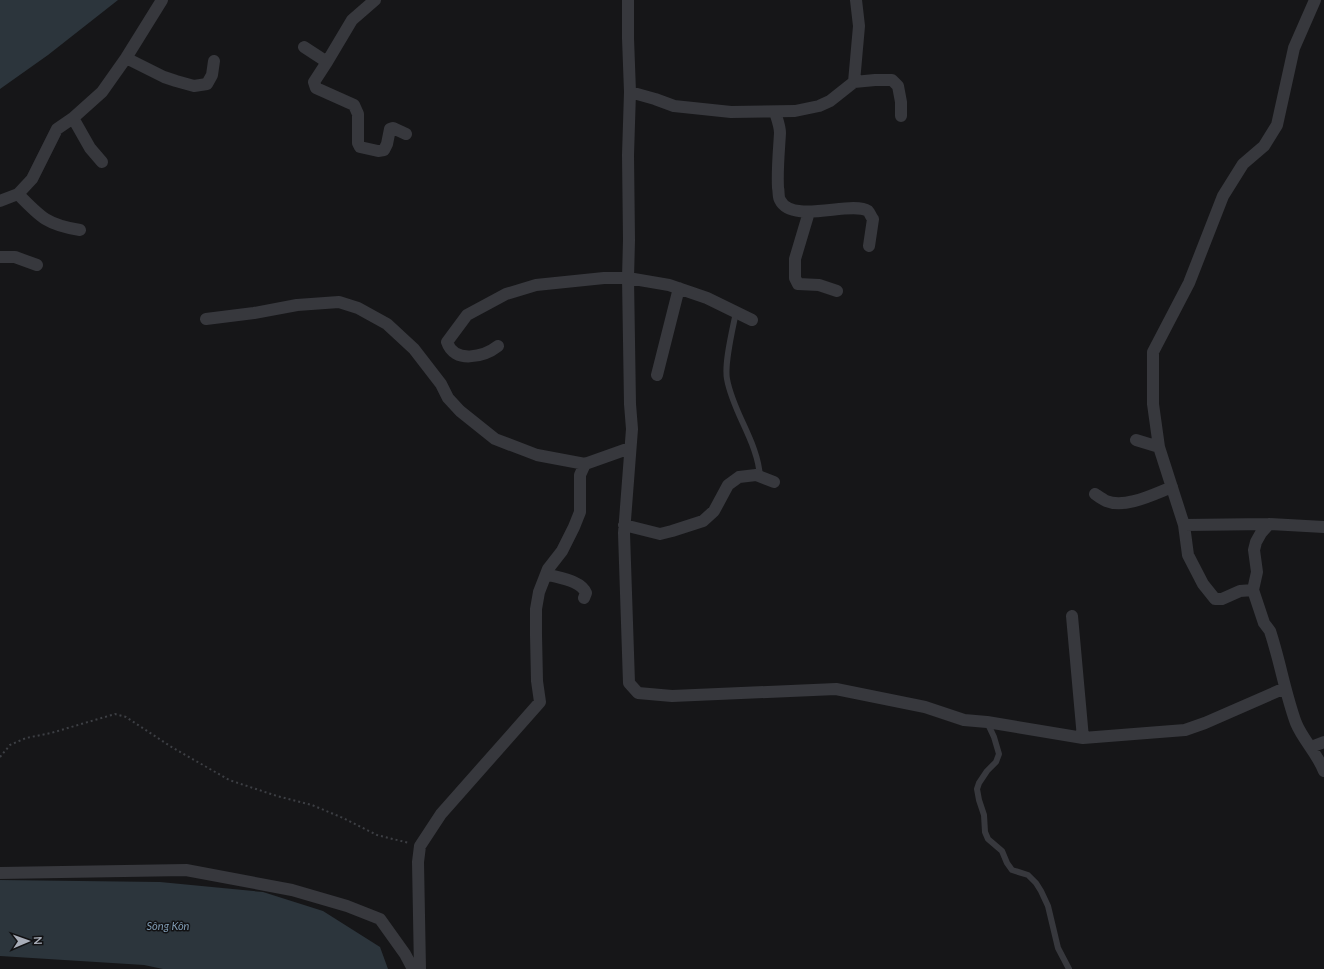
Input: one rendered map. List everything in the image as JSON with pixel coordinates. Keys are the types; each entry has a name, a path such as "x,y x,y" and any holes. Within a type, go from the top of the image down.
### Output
{"street":[{"path":"0,201 18,194 32,179 57,129 73,118 102,92 126,58 162,0"},
{"path":"375,0 352,20 314,82 316,88 354,105 358,114 358,143 360,147 378,151 384,150 387,144 390,129 393,128 406,134"},
{"path":"628,0 630,92 628,155 628,278 630,404 632,429 624,525 628,683 638,693 672,696 836,689 925,707 964,720 987,722 1083,738 1184,730 1205,723 1285,688"},
{"path":"854,82 859,26 856,0"},
{"path":"1253,590 1240,591 1222,599 1215,599 1203,584 1188,555 1184,525 1159,447 1153,404 1153,352 1189,283 1223,196 1243,164 1264,146 1277,125 1294,48 1315,0"},
{"path":"304,47 327,62"},
{"path":"126,58 164,77 194,86 207,84 212,75 214,61"},
{"path":"630,92 674,106 731,112 775,112 795,111 819,106 830,101 854,82 892,80 898,86 901,102 901,116"},
{"path":"775,112 780,131 777,174 780,200 786,208 809,212 848,209 868,211 873,219 868,246"},
{"path":"73,118 90,148 102,162"},
{"path":"18,194 39,216 62,227 80,230"},
{"path":"809,212 796,259 795,278 798,284 819,285 836,291"},
{"path":"0,257 15,257 37,265"},
{"path":"498,346 492,351 465,357 449,349 447,342 467,315 506,294 536,284 604,278 628,278 679,288 707,298 752,320"},
{"path":"657,375 679,288"},
{"path":"206,319 254,313 297,305 339,302 358,308 387,324 414,349 441,384 448,398 456,407 495,439 537,454 585,464 630,448"},
{"path":"1136,440 1159,447"},
{"path":"420,969 418,862 420,846 441,814 540,702 536,609 539,592 548,569 562,552 580,512 580,475 585,464"},
{"path":"624,525 660,534 704,521 714,511 728,485 740,477 756,475 774,482"},
{"path":"1095,494 1106,501 1125,503 1135,501 1172,487"},
{"path":"1184,525 1269,524 1324,528"},
{"path":"1269,524 1261,533 1254,550 1257,572 1253,590 1264,623 1270,631 1296,723 1320,760 1324,771"},
{"path":"546,574 578,584 584,588 586,593 584,598"},
{"path":"1072,616 1083,738"},
{"path":"1311,747 1324,742"},
{"path":"0,873 186,870 292,890 347,906 380,919 405,954 413,969"}],"lane":[{"path":"736,312 728,356 727,378 756,457 760,477"},
{"path":"987,722 994,737 999,754 996,762 987,771 977,789 984,815 985,832 988,839 1002,851 1007,864 1012,870 1028,875 1041,891 1048,906 1058,948 1069,969"}],"path":[{"path":"0,757 10,745 26,738 115,714 126,717 170,746 229,780 312,806 343,818 377,835 420,846"}],"water":[{"path":"0,0 118,0 48,55 0,89"},
{"name":"Sông Kôn","path":"0,880 160,882 263,892 323,911 380,947 388,969 163,969 144,965 0,956"}]}
